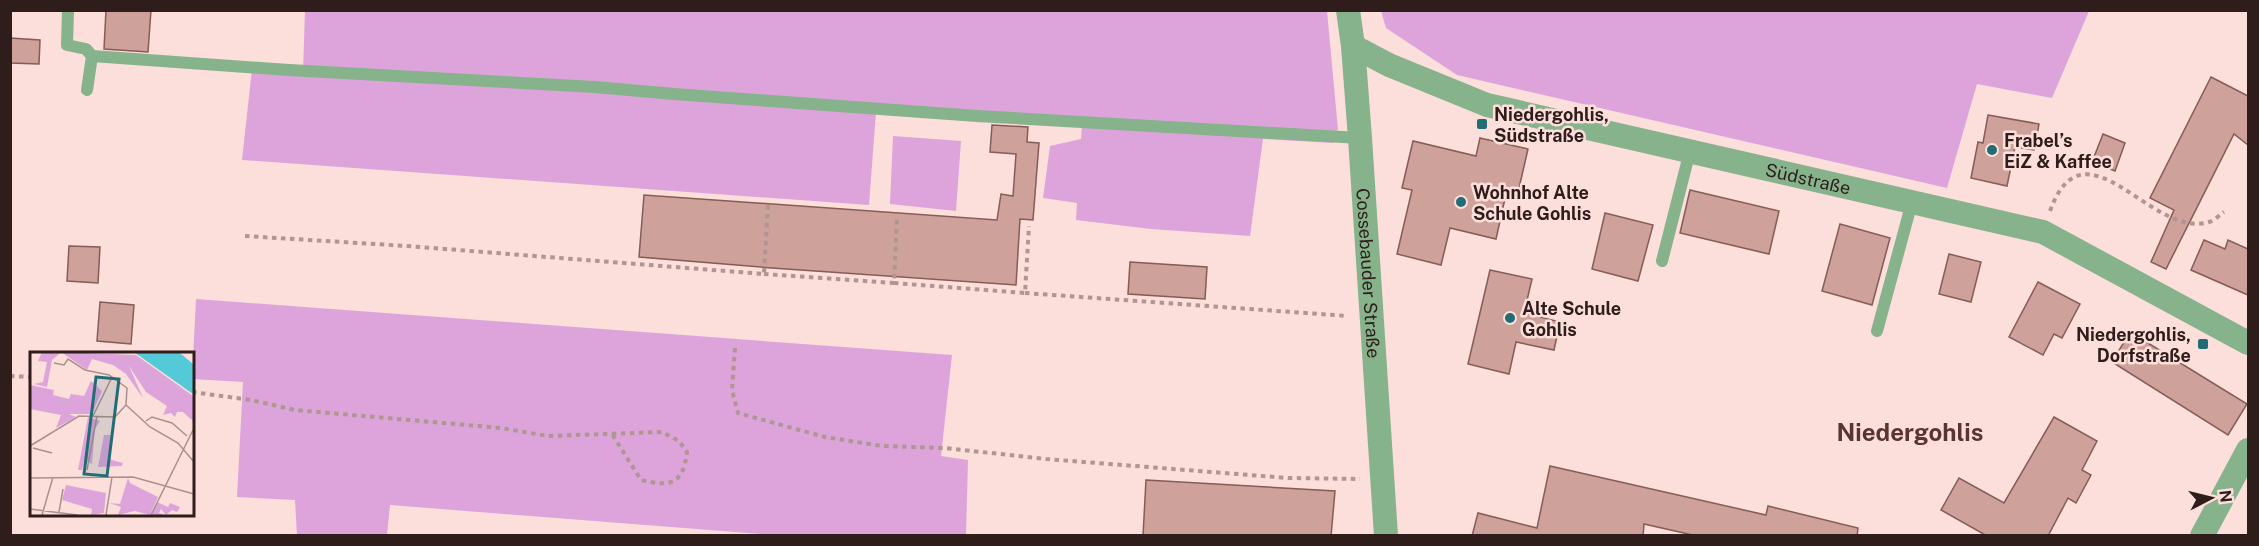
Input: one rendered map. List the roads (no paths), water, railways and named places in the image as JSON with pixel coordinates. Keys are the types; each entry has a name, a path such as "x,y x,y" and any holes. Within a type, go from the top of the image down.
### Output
{"street":[{"name":"Cossebauder Straße","path":"1348,10 1353,46 1382,478 1388,535"},
{"name":"Südstraße","path":"1353,46 1389,65 1487,105 2043,232 2248,343"},
{"path":"2202,536 2248,450"}],"lane":[{"path":"68,10 67,45 86,49 92,56 289,70 595,87 965,115 1360,138"},
{"path":"87,90 92,56"},
{"path":"1662,261 1690,151"},
{"path":"1877,331 1912,202"}],"place":[{"name":"Niedergohlis, Südstraße","path":"1482,124"},
{"name":"Frabel’s EiZ & Kaffee","path":"1992,150"},
{"name":"Wohnhof Alte Schule Gohlis","path":"1461,202"},
{"name":"Alte Schule Gohlis","path":"1510,318"},
{"name":"Niedergohlis, Dorfstraße","path":"2203,344"}],"district":[{"name":"Niedergohlis","path":"1910,432"}]}
